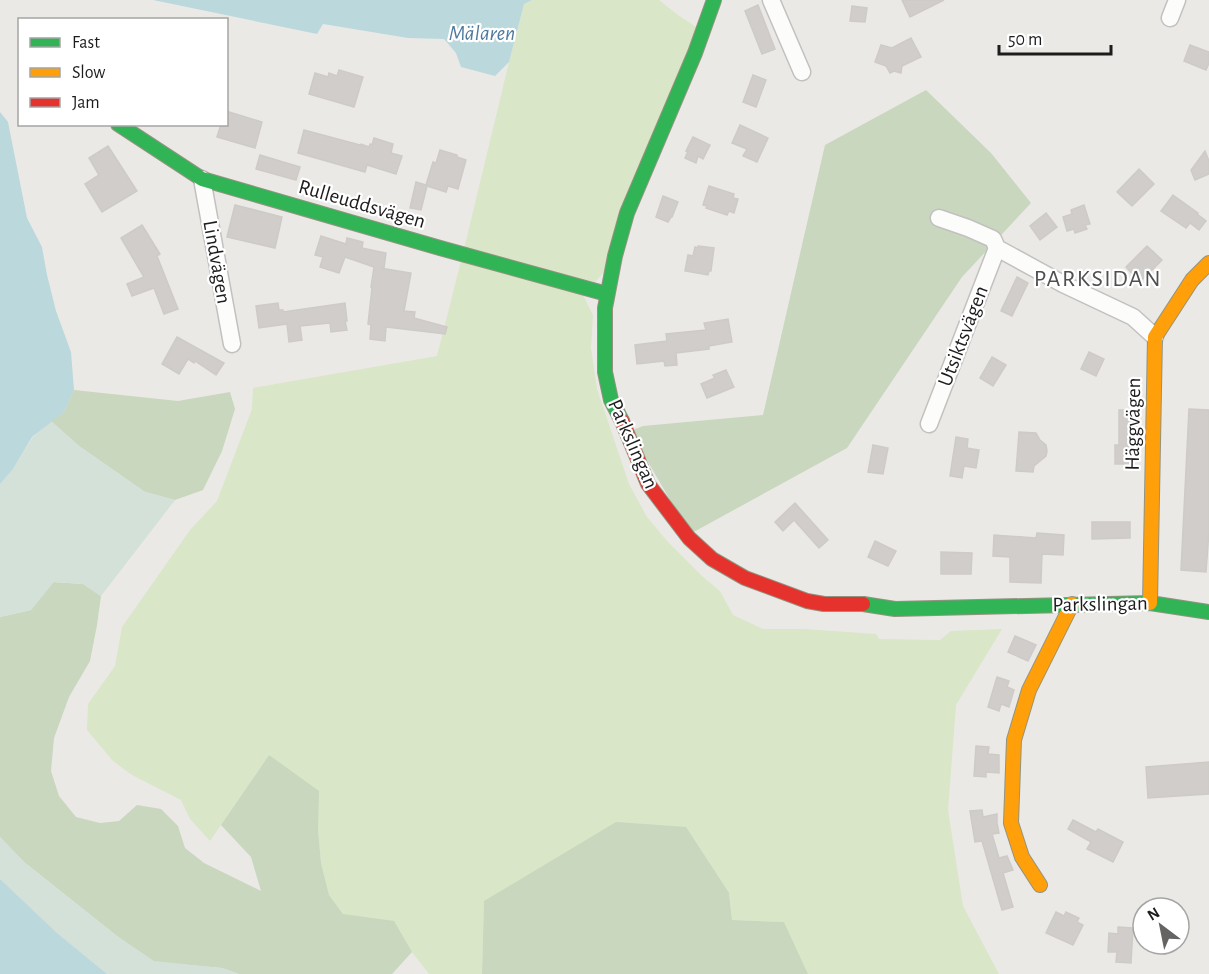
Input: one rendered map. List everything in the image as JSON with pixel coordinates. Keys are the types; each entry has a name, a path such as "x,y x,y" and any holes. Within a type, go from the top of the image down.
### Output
{"street":[{"name":"Parkslingan","path":"714,0 695,53 627,213 607,294 605,318 605,372 611,400 625,427 648,484 689,538 712,559 745,578 807,601 824,604 860,604 896,609 1150,603 1209,612"},
{"path":"771,0 802,72"},
{"path":"1170,18 1177,0"},
{"name":"Rulleuddsvägen","path":"121,126 202,179 607,294"},
{"name":"Lindvägen","path":"202,179 232,344"},
{"path":"939,218 993,239 997,248 1063,285 1132,317 1155,336 1192,280 1209,263"},
{"name":"Utsiktsvägen","path":"929,424 997,248"},
{"name":"Häggvägen","path":"1150,603 1155,336"},
{"path":"1040,885 1022,857 1011,823 1014,740 1029,690 1072,604"}],"green space":[{"path":"532,0 659,0 699,29 610,265 595,282 464,249 524,4"},
{"path":"926,90 991,153 1031,203 962,277 847,448 690,534 630,431 643,426 763,415 825,145"},
{"path":"461,261 583,295 593,315 591,348 597,389 629,484 647,517 667,541 720,591 733,615 763,629 804,629 876,634 879,639 940,640 951,631 1002,629 956,705 948,810 963,906 999,974 808,974 784,922 732,920 729,893 484,901 482,974 429,974 412,952 365,918 343,914 329,895 321,863 318,830 269,755 210,841 190,819 181,800 132,775 113,761 87,730 88,704 115,666 122,627 190,530 217,501 252,409 253,388 437,356"},
{"path":"74,390 178,401 230,392 235,409 222,451 203,490 175,500 145,492 79,446 51,421 64,412"},
{"path":"53,582 83,584 101,596 90,661 69,697 54,738 51,771 59,796 76,817 100,823 119,821 137,805 161,809 178,826 185,848 204,863 261,891 251,857 221,825 269,755 319,791 318,830 321,863 329,895 343,914 394,921 412,952 392,974 239,974 222,968 154,962 117,936 24,862 0,837 0,617 31,610"},
{"path":"616,822 686,827 729,893 732,920 784,922 808,974 482,974 484,901"}],"shaded area":[{"path":"51,421 79,446 145,492 175,500 101,596 83,584 54,582 31,610 0,617 0,484 13,469 32,438"},
{"path":"0,837 24,862 117,936 154,961 222,968 239,974 107,974 57,933 0,879"}],"water":[{"name":"Mälaren","path":"153,0 532,0 524,4 509,62 495,76 461,67 456,53 444,39 408,38 323,24 317,34"},
{"path":"0,112 8,122 27,218 42,247 56,311 71,352 74,390 64,412 32,437 13,469 0,484"},
{"path":"0,879 57,933 107,974 0,974"}],"building":[{"path":"902,0 944,0 910,17"},
{"path":"758,5 775,49 762,54 745,11"},
{"path":"852,6 867,8 865,22 850,21"},
{"path":"911,38 921,57 902,66 901,73 894,71 890,73 886,66 875,62 881,45 892,48"},
{"path":"1190,45 1209,52 1209,63 1206,70 1184,61"},
{"path":"339,70 363,77 354,107 309,94 315,73 328,77 329,73 337,76"},
{"path":"753,75 766,80 756,107 743,102"},
{"path":"228,112 262,122 255,148 217,137 220,126 228,126"},
{"path":"740,125 768,138 757,162 743,156 747,149 732,143"},
{"path":"304,130 369,147 374,138 393,144 391,153 402,156 396,174 367,165 365,172 298,153"},
{"path":"693,137 710,145 703,159 698,156 696,163 685,158"},
{"path":"108,146 137,191 102,212 85,184 99,175 89,158"},
{"path":"440,150 466,160 458,189 448,186 446,192 427,186 421,210 410,208 416,182 426,185 433,162 436,163"},
{"path":"1205,151 1209,161 1209,174 1195,180 1191,170"},
{"path":"260,155 300,167 296,180 256,169"},
{"path":"1139,169 1154,184 1132,206 1117,192"},
{"path":"709,186 734,194 733,198 738,199 734,213 729,211 727,215 703,205"},
{"path":"1173,195 1206,221 1199,230 1190,223 1186,228 1161,211"},
{"path":"663,196 678,202 668,222 656,217"},
{"path":"235,205 282,217 275,248 227,237"},
{"path":"1084,205 1090,224 1085,225 1087,229 1075,233 1074,229 1067,231 1063,217 1072,214 1071,210"},
{"path":"1046,213 1057,227 1040,240 1030,226"},
{"path":"142,225 160,254 157,256 178,309 164,314 154,288 132,296 127,284 144,277 121,238"},
{"path":"321,236 346,244 347,238 363,242 362,248 386,253 384,268 380,268 411,273 404,311 415,312 414,318 447,327 445,334 386,327 385,341 370,339 371,325 368,324 374,267 345,257 339,273 320,267 323,257 315,255"},
{"path":"698,246 714,248 711,271 708,275 685,271 688,255 693,256 695,247 698,248"},
{"path":"1147,246 1162,260 1140,282 1126,267"},
{"path":"1017,277 1028,283 1012,316 1001,311"},
{"path":"278,303 279,310 283,312 345,303 347,330 331,332 330,323 300,326 302,340 289,342 287,324 259,328 256,306"},
{"path":"728,319 732,342 709,346 709,349 676,353 677,365 665,366 664,361 637,364 635,345 667,341 666,334 706,330 704,323"},
{"path":"177,337 224,363 216,375 188,359 179,374 162,364"},
{"path":"1089,352 1104,359 1096,376 1081,369"},
{"path":"992,357 1006,365 993,386 980,378"},
{"path":"726,370 734,387 707,398 701,384 715,378 713,375"},
{"path":"1189,409 1209,410 1209,531 1206,572 1181,570"},
{"path":"1119,410 1137,410 1137,449 1129,449 1129,464 1115,464 1115,445 1119,445"},
{"path":"1019,432 1036,433 1046,445 1046,456 1034,466 1033,472 1016,471"},
{"path":"956,437 968,439 967,448 979,450 976,468 964,466 962,478 950,476"},
{"path":"873,445 888,448 883,474 868,472"},
{"path":"795,503 828,540 819,548 794,520 783,531 775,522"},
{"path":"1092,522 1130,522 1130,538 1092,539"},
{"path":"1037,533 1064,535 1063,555 1042,554 1041,583 1010,582 1010,557 993,556 994,535 1036,538"},
{"path":"875,541 896,551 888,566 868,557"},
{"path":"941,552 972,553 971,574 941,574"},
{"path":"1015,636 1036,645 1028,661 1008,652"},
{"path":"997,677 1009,681 1007,687 1014,690 1009,707 1001,704 999,711 988,707"},
{"path":"976,746 989,747 988,754 999,755 999,773 986,772 986,777 974,776"},
{"path":"1209,762 1209,794 1148,798 1146,767"},
{"path":"982,810 983,817 997,814 999,833 992,834 999,858 1007,856 1013,870 1003,873 1013,907 1002,910 982,841 975,842 970,811"},
{"path":"1073,820 1096,832 1098,829 1123,842 1113,862 1087,849 1091,842 1068,829"},
{"path":"1056,912 1064,916 1066,912 1079,918 1077,922 1083,925 1073,945 1046,933"},
{"path":"1118,927 1131,928 1131,963 1116,962 1117,952 1108,952 1109,933 1118,934"}],"traffic: fast":[{"path":"622,421 611,400 605,372 605,308 615,256 627,213 695,53 714,0"},
{"path":"121,126 202,179 607,294"},
{"path":"863,604 895,609 1150,603 1209,612"}],"traffic: slow":[{"path":"1150,603 1155,337 1192,280 1209,263"},
{"path":"1040,885 1022,857 1011,823 1014,740 1029,690 1072,604"}],"traffic: jam":[{"path":"622,421 648,484 689,538 712,559 745,578 807,601 824,604 863,604"}],"district":[{"name":"PARKSIDAN","path":"1098,279"}]}
